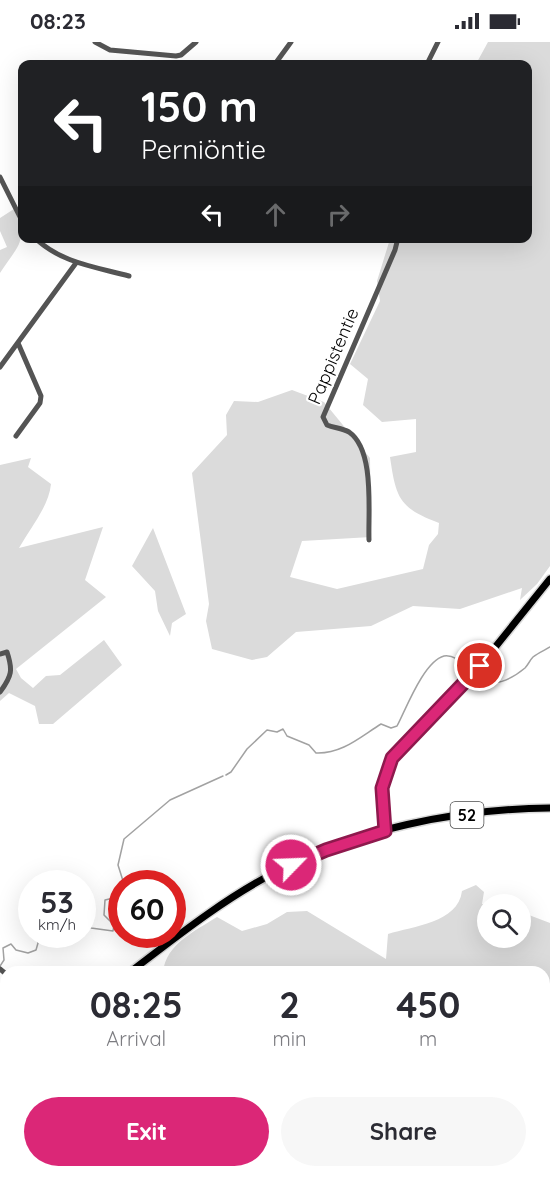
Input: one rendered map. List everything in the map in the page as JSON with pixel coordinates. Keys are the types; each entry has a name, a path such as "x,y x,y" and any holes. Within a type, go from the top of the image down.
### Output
{"main road":[{"path":"385,831 382,788 392,758 480,666 550,579"},
{"name":"52","path":"138,966 192,923 274,873 326,850 385,831 450,817 495,811 550,808"}],"street":[{"path":"95,42 110,50 176,56 181,55 196,42"},
{"path":"278,60 291,42"},
{"path":"429,60 438,42"},
{"path":"0,177 18,214"},
{"path":"41,243 76,263 129,276"},
{"name":"Pappistentie","path":"369,540 366,456 354,436 327,424 323,417 396,243"},
{"path":"0,367 76,263"},
{"path":"16,436 40,403 41,396 18,344"},
{"path":"0,654 7,652 13,669 10,680 0,692"}],"shaded area":[{"path":"488,42 550,42 550,566 537,584 520,600 522,588 460,609 413,606 371,626 296,632 267,657 252,660 212,649 206,621 209,604 192,473 227,435 226,415 234,401 258,402 292,390 324,402 370,458 371,537 302,541 290,577 337,589 423,569 429,545 438,534 439,523 415,512 402,500 395,482 390,457 416,452 416,419 382,422 363,405 368,379 350,364 380,301 377,281 389,243 532,243 532,60 478,60"},
{"path":"14,209 18,220 19,243 0,273 0,250 7,247 0,231 0,218"},
{"path":"31,458 28,467 51,484 50,492 19,548 103,527 85,580 106,597 16,669 21,678 33,688 46,676 60,675 104,640 122,665 53,724 39,724 35,706 9,693 0,701 0,465"},
{"path":"153,528 186,614 172,623 170,636 158,611 155,591 132,566"},
{"path":"476,885 484,892 484,894 477,894 477,948 531,948 531,916 550,923 550,966 164,966 174,948 186,948 186,937 217,917 242,931 267,924 287,912 307,911 386,959 388,934 443,917 459,902 462,891"}],"waterway":[{"path":"478,676 495,683 508,679 525,668 533,657 550,647"},
{"path":"226,775 231,772 247,749 267,730 277,732 283,729 287,736 309,745 316,753 334,751 350,744 381,724 391,728 397,726 423,676 437,660 444,656 451,656 470,668"},
{"path":"120,870 118,865 124,839 170,800 223,776"},
{"path":"108,899 105,900 104,915 108,919"},
{"path":"96,929 108,930"},
{"path":"0,966 4,960 3,948 11,944 16,950 28,953 37,948"}],"route":[{"path":"291,865 326,850 385,831 381,807 382,788 392,758 408,738 480,666"}]}
